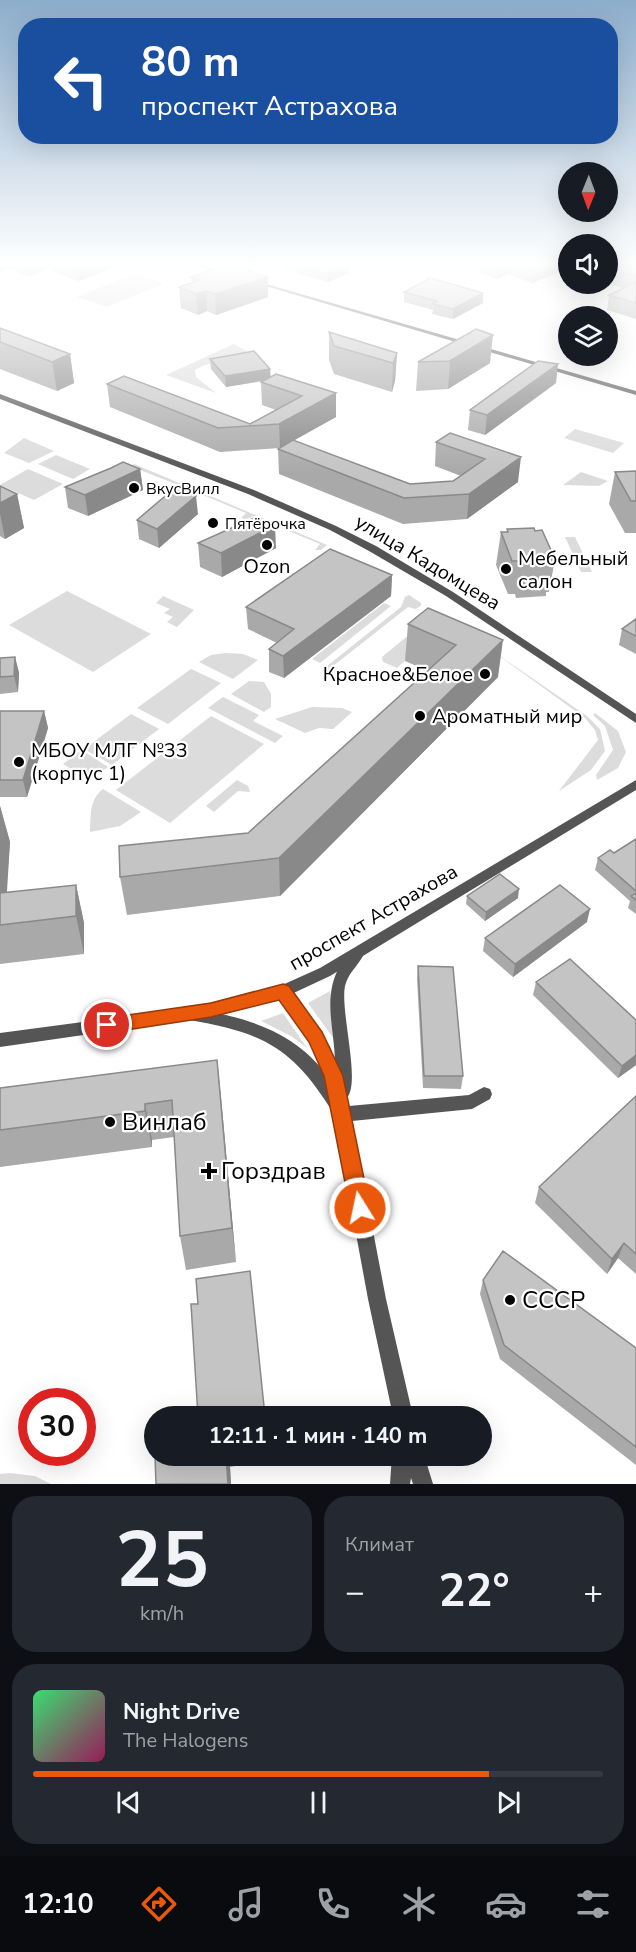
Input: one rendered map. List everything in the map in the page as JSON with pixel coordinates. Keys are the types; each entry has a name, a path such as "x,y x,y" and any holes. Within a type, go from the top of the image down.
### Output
{"street":[{"path":"439,335 636,393"},
{"name":"улица Кадомцева","path":"0,389 180,461 185,466"},
{"name":"улица Кадомцева","path":"0,396 280,503 389,556 636,719"},
{"path":"618,708 636,714"},
{"path":"618,708 636,728"},
{"name":"проспект Астрахова","path":"0,1040 188,1014 283,992 364,948 635,783"},
{"path":"343,1114 343,1060 336,988 347,966 364,948"},
{"path":"283,992 324,1052 338,1092 377,1299 400,1406"},
{"path":"188,1014 245,1024 284,1042 320,1077 343,1114"},
{"path":"343,1114 472,1102 484,1094"},
{"path":"400,1484 401,1466"},
{"path":"417,1466 423,1484"}],"shaded area":[{"path":"234,344 253,355 204,365 195,370 196,377 216,393 166,375"},
{"path":"575,429 624,443 613,453 564,438"},
{"path":"24,438 54,451 29,463 4,453"},
{"path":"56,455 90,469 73,479 38,464"},
{"path":"134,464 327,545 321,550 315,550 320,544 253,516 246,520 241,518 246,513 184,487 178,491 174,489 178,485 135,468 126,469"},
{"path":"28,469 63,484 34,500 0,485"},
{"path":"581,472 608,481 599,486 563,485"},
{"path":"565,537 575,537 592,572 581,572"},
{"path":"67,591 151,634 93,672 9,625"},
{"path":"409,595 421,603 421,606 415,609 408,607 333,666 340,670 337,673 322,670 401,607 405,597"},
{"path":"163,596 194,610 177,627 167,622 173,617 164,613 170,609 156,603"},
{"path":"384,603 391,606 320,663 312,659"},
{"path":"410,634 429,639 397,668 383,662 382,657"},
{"path":"484,645 587,716 600,729 605,751 591,770 559,791 598,740 595,730 585,718"},
{"path":"243,654 258,660 233,679 199,662 211,655"},
{"path":"191,669 221,683 168,724 137,708"},
{"path":"249,681 264,682 271,694 271,707 264,712 231,694"},
{"path":"223,697 259,715 253,721 283,736 275,743 208,708"},
{"path":"312,707 342,708 352,712 333,729 319,728 305,733 275,719"},
{"path":"595,713 618,731 626,752 618,768 597,780 596,775 613,750 605,726 593,715"},
{"path":"131,714 159,729 112,765 84,749"},
{"path":"211,716 264,744 170,823 116,790"},
{"path":"82,750 108,767 90,780 63,764"},
{"path":"237,780 248,786 250,792 238,791 214,812 206,806"},
{"path":"103,789 141,812 120,826 90,832 93,803"},
{"path":"330,991 336,1042 308,1003"},
{"path":"283,1013 307,1048 291,1036 261,1021"},
{"path":"0,1474 35,1476 51,1484 0,1484"}],"building":[{"path":"0,335 20,335 70,354 52,362 0,342"},
{"path":"330,335 340,335 397,353 393,363 334,346"},
{"path":"465,335 493,335 450,361 418,362"},
{"path":"254,351 270,369 225,376 210,359"},
{"path":"538,361 558,364 487,415 470,410"},
{"path":"276,374 336,393 279,424 218,428 107,384 124,376 250,424 302,396 261,382"},
{"path":"450,433 521,457 469,494 404,498 278,449 293,440 410,484 453,481 485,459 436,442"},
{"path":"123,462 140,469 85,495 65,487 111,468"},
{"path":"636,471 636,501 631,501 615,472"},
{"path":"0,486 17,494 0,503"},
{"path":"178,488 196,496 157,529 137,520 164,497"},
{"path":"256,517 275,525 221,553 198,543"},
{"path":"534,528 535,531 542,530 555,559 549,559 551,563 521,564 519,561 512,561 501,532 508,532 507,529"},
{"path":"330,549 392,575 283,656 269,649 294,629 246,607"},
{"path":"428,608 503,640 279,858 120,877 119,846 248,833 456,645 408,624"},
{"path":"636,619 636,636 622,629"},
{"path":"15,657 14,676 0,677 0,658"},
{"name":"МБОУ МЛГ №33 (корпус 1)","path":"0,711 44,711 23,780 0,780"},
{"path":"636,839 636,891 598,858 610,850 614,853"},
{"path":"500,874 519,889 486,912 467,896"},
{"path":"76,885 76,916 0,925 0,893"},
{"path":"560,885 590,909 515,964 485,938"},
{"path":"570,959 636,1020 636,1055 622,1066 536,982"},
{"path":"418,966 453,967 463,1076 424,1076"},
{"path":"217,1060 232,1228 180,1236 172,1100 145,1104 145,1111 0,1130 0,1088"},
{"path":"636,1096 636,1254 624,1243 612,1259 539,1187"},
{"path":"503,1251 636,1348 636,1447 504,1345 483,1280"},
{"path":"250,1271 264,1406 197,1406 191,1304 198,1304 196,1279"},
{"path":"155,1466 227,1466 228,1484 156,1484"}],"place":[{"name":"ВкусВилл","path":"134,488"},
{"name":"Пятёрочка","path":"213,523"},
{"name":"Ozon","path":"267,545"},
{"name":"Мебельный салон","path":"506,569"},
{"name":"Красное&Белое","path":"485,674"},
{"name":"Ароматный мир","path":"420,716"},
{"name":"МБОУ МЛГ №33 (корпус 1)","path":"19,762"},
{"name":"Винлаб","path":"110,1122"},
{"name":"Горздрав","path":"209,1171"},
{"name":"СССР","path":"510,1300"}],"route":[{"path":"107,1025 211,1010 283,992 316,1038 333,1076 360,1208"}]}
